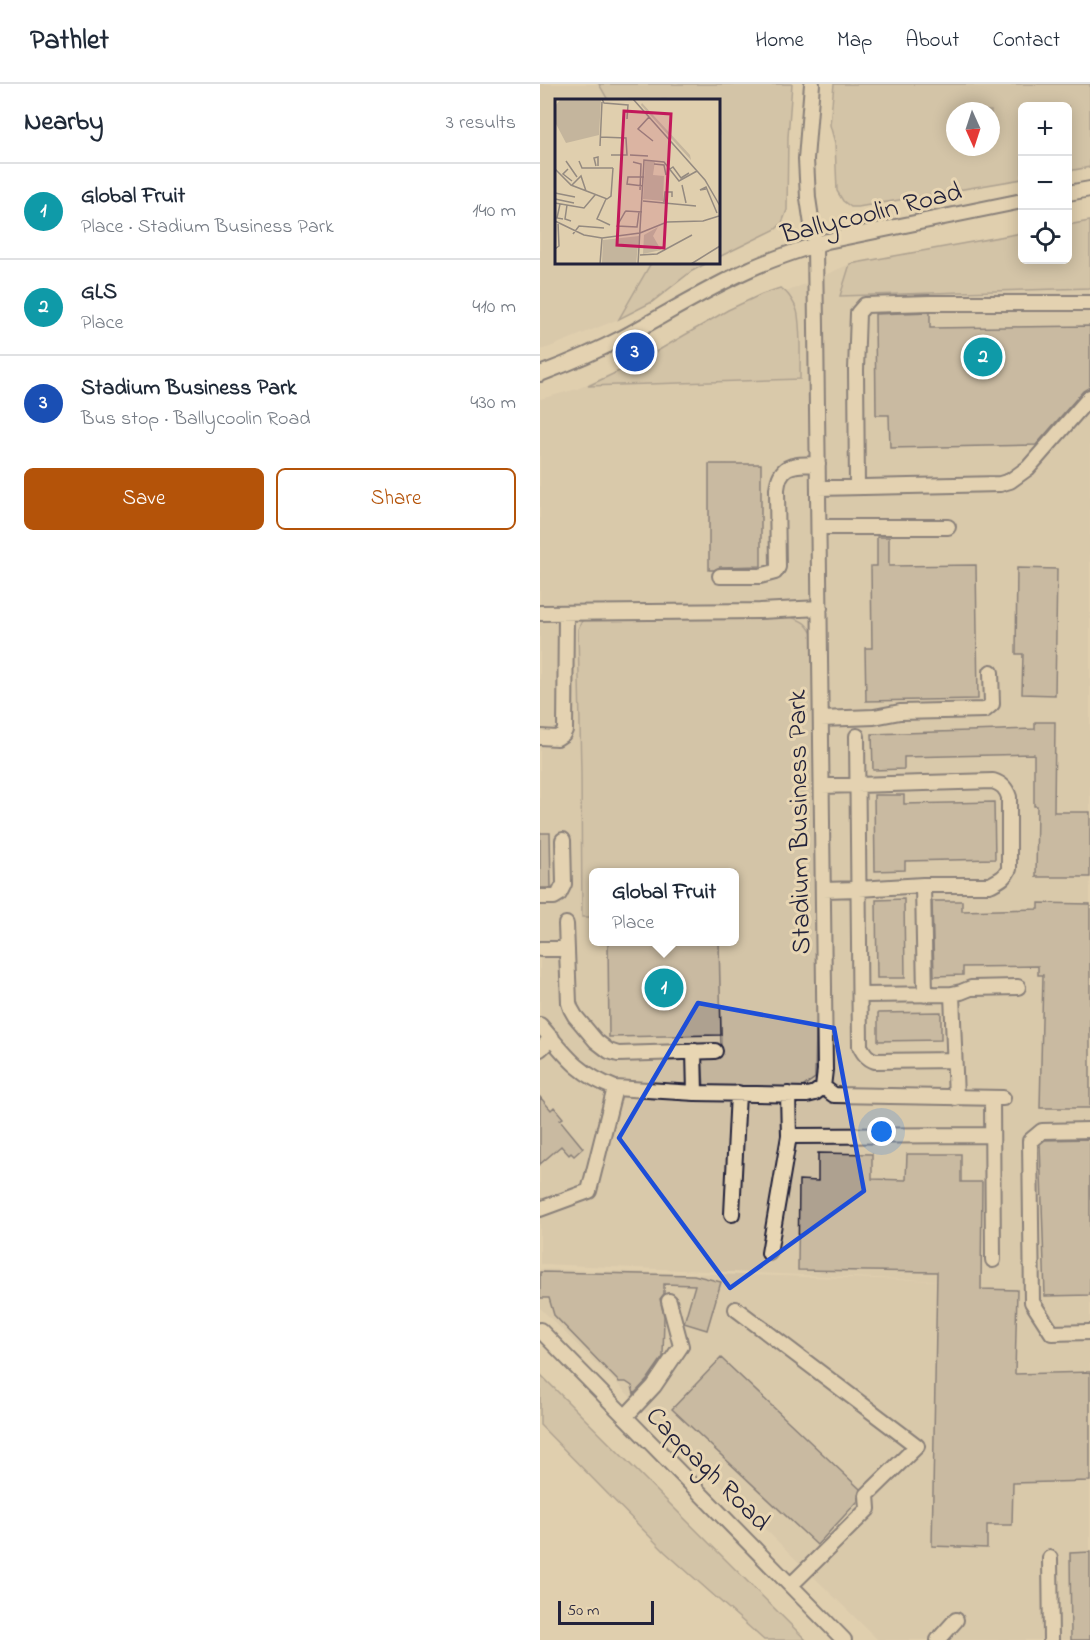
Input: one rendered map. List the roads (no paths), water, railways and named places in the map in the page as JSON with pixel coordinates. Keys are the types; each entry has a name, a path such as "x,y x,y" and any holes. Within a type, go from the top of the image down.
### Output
{"street":[{"name":"Stadium Business Park","path":"812,84 806,159 808,198 815,245 825,1078 823,1087"},
{"path":"1072,192 1090,189"},
{"name":"Ballycoolin Road","path":"540,374 622,338 682,303 751,269 815,245 1018,202"},
{"path":"857,487 858,313 865,305 1090,303"},
{"path":"818,488 1000,484 1010,481 1028,468 1090,397"},
{"path":"720,576 760,576 775,572 778,567 778,477 781,471 790,467 818,464"},
{"path":"819,527 948,527"},
{"path":"540,613 820,608"},
{"path":"540,737 557,738 565,730 566,613"},
{"path":"821,719 874,717 900,712 986,710 992,704 990,672"},
{"path":"857,736 860,1046 863,1053 875,1061 954,1060"},
{"path":"822,786 993,781 1002,784 1009,797 1009,869 1005,876 990,885 923,885 823,890"},
{"path":"540,897 554,897 562,889 564,884 563,840"},
{"path":"923,885 925,994"},
{"path":"566,924 571,1010 604,1048 618,1054 715,1051"},
{"path":"540,949 567,949"},
{"path":"860,995 952,994 971,988 1018,987"},
{"path":"952,994 956,1098"},
{"path":"540,1024 584,1073 615,1088 694,1093 807,1095 823,1087 834,1095 997,1098 992,1135 993,1260"},
{"path":"540,1049 552,1038"},
{"path":"694,1052 694,1093"},
{"path":"540,1209 589,1191 615,1088"},
{"path":"732,1214 738,1093"},
{"path":"769,1253 789,1136 788,1094"},
{"path":"1090,1130 1042,1131 1030,1141 1032,1302 1052,1333 1090,1332"},
{"path":"789,1136 992,1135"},
{"path":"625,1417 654,1386 681,1346 669,1301"},
{"path":"736,1309 917,1446 867,1495 868,1509 791,1585"},
{"name":"Cappagh Road","path":"540,1330 844,1640"},
{"path":"1050,1558 1051,1640"},
{"path":"938,1640 956,1620"}],"place":[{"name":"Stadium Business Park","path":"635,352"},
{"name":"GLS","path":"983,357"},
{"name":"Global Fruit","path":"664,988"}]}
